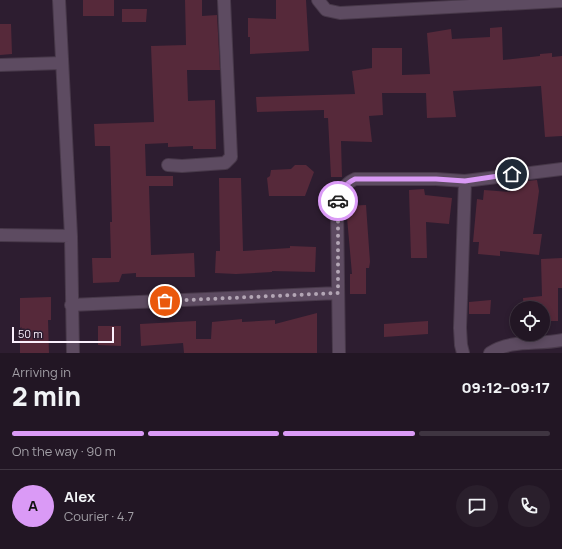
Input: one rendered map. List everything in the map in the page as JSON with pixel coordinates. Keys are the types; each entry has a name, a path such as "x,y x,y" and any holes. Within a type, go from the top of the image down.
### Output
{"street":[{"path":"59,0 71,236 73,353"},
{"path":"168,165 182,166 225,163 231,157 224,0"},
{"path":"318,0 326,10 340,13 562,1"},
{"path":"0,65 62,63"},
{"path":"339,353 337,207 340,194 347,183 355,179 436,179 465,181 562,169"},
{"path":"463,353 460,328 465,181"},
{"path":"0,235 71,236"},
{"path":"71,305 338,293"},
{"path":"490,353 496,349 518,343 562,340"}],"building":[{"path":"83,0 114,0 114,16 83,16"},
{"path":"185,0 202,0 202,16 217,15 220,70 187,70 188,101 215,100 216,149 193,149 193,146 168,147 168,143 145,144 146,176 173,176 173,186 149,186 151,255 194,253 195,277 136,277 136,273 122,274 119,282 93,283 92,258 111,258 110,222 112,222 110,146 95,146 94,124 154,122 151,46 186,45"},
{"path":"276,0 306,0 309,51 250,54 248,18 276,19"},
{"path":"122,9 147,9 146,22 122,22"},
{"path":"0,24 11,24 12,54 0,55"},
{"path":"502,27 503,60 540,56 540,54 552,53 552,57 562,56 562,136 545,137 541,86 453,91 456,117 427,118 426,93 382,93 383,115 369,116 372,142 341,141 342,177 331,177 328,118 324,118 324,110 257,112 256,97 355,94 352,71 372,68 372,48 402,48 402,75 430,74 427,33 451,29 452,39 490,37 490,28"},
{"path":"295,165 306,165 314,172 305,196 269,196 267,178 270,176 271,170 291,169"},
{"path":"219,178 241,178 243,251 290,248 290,246 316,247 315,272 272,271 236,274 215,273 216,251 220,251"},
{"path":"537,180 539,191 533,234 542,234 539,255 500,251 500,256 478,254 479,242 473,242 477,199 483,200 484,190 510,192 509,183"},
{"path":"424,189 425,195 452,198 449,224 426,222 427,258 411,258 409,190"},
{"path":"366,205 370,262 369,268 366,268 366,294 350,294 350,274 352,274 346,206"},
{"path":"562,258 562,288 558,288 558,321 550,321 550,301 523,301 523,298 542,296 541,259"},
{"path":"51,297 51,320 48,320 49,353 20,353 20,298"},
{"path":"491,300 490,314 469,314 469,302"},
{"path":"317,313 317,353 184,353 183,343 141,346 140,324 196,321 196,339 211,339 212,322 242,319 242,322 275,320 275,324"},
{"path":"428,321 428,334 384,337 384,324"},
{"path":"98,326 121,326 121,346 98,345"}],"way so far":[{"path":"165,301 338,293 338,201"}],"route":[{"path":"338,201 340,194 347,183 355,179 436,179 465,181 512,174"}]}
